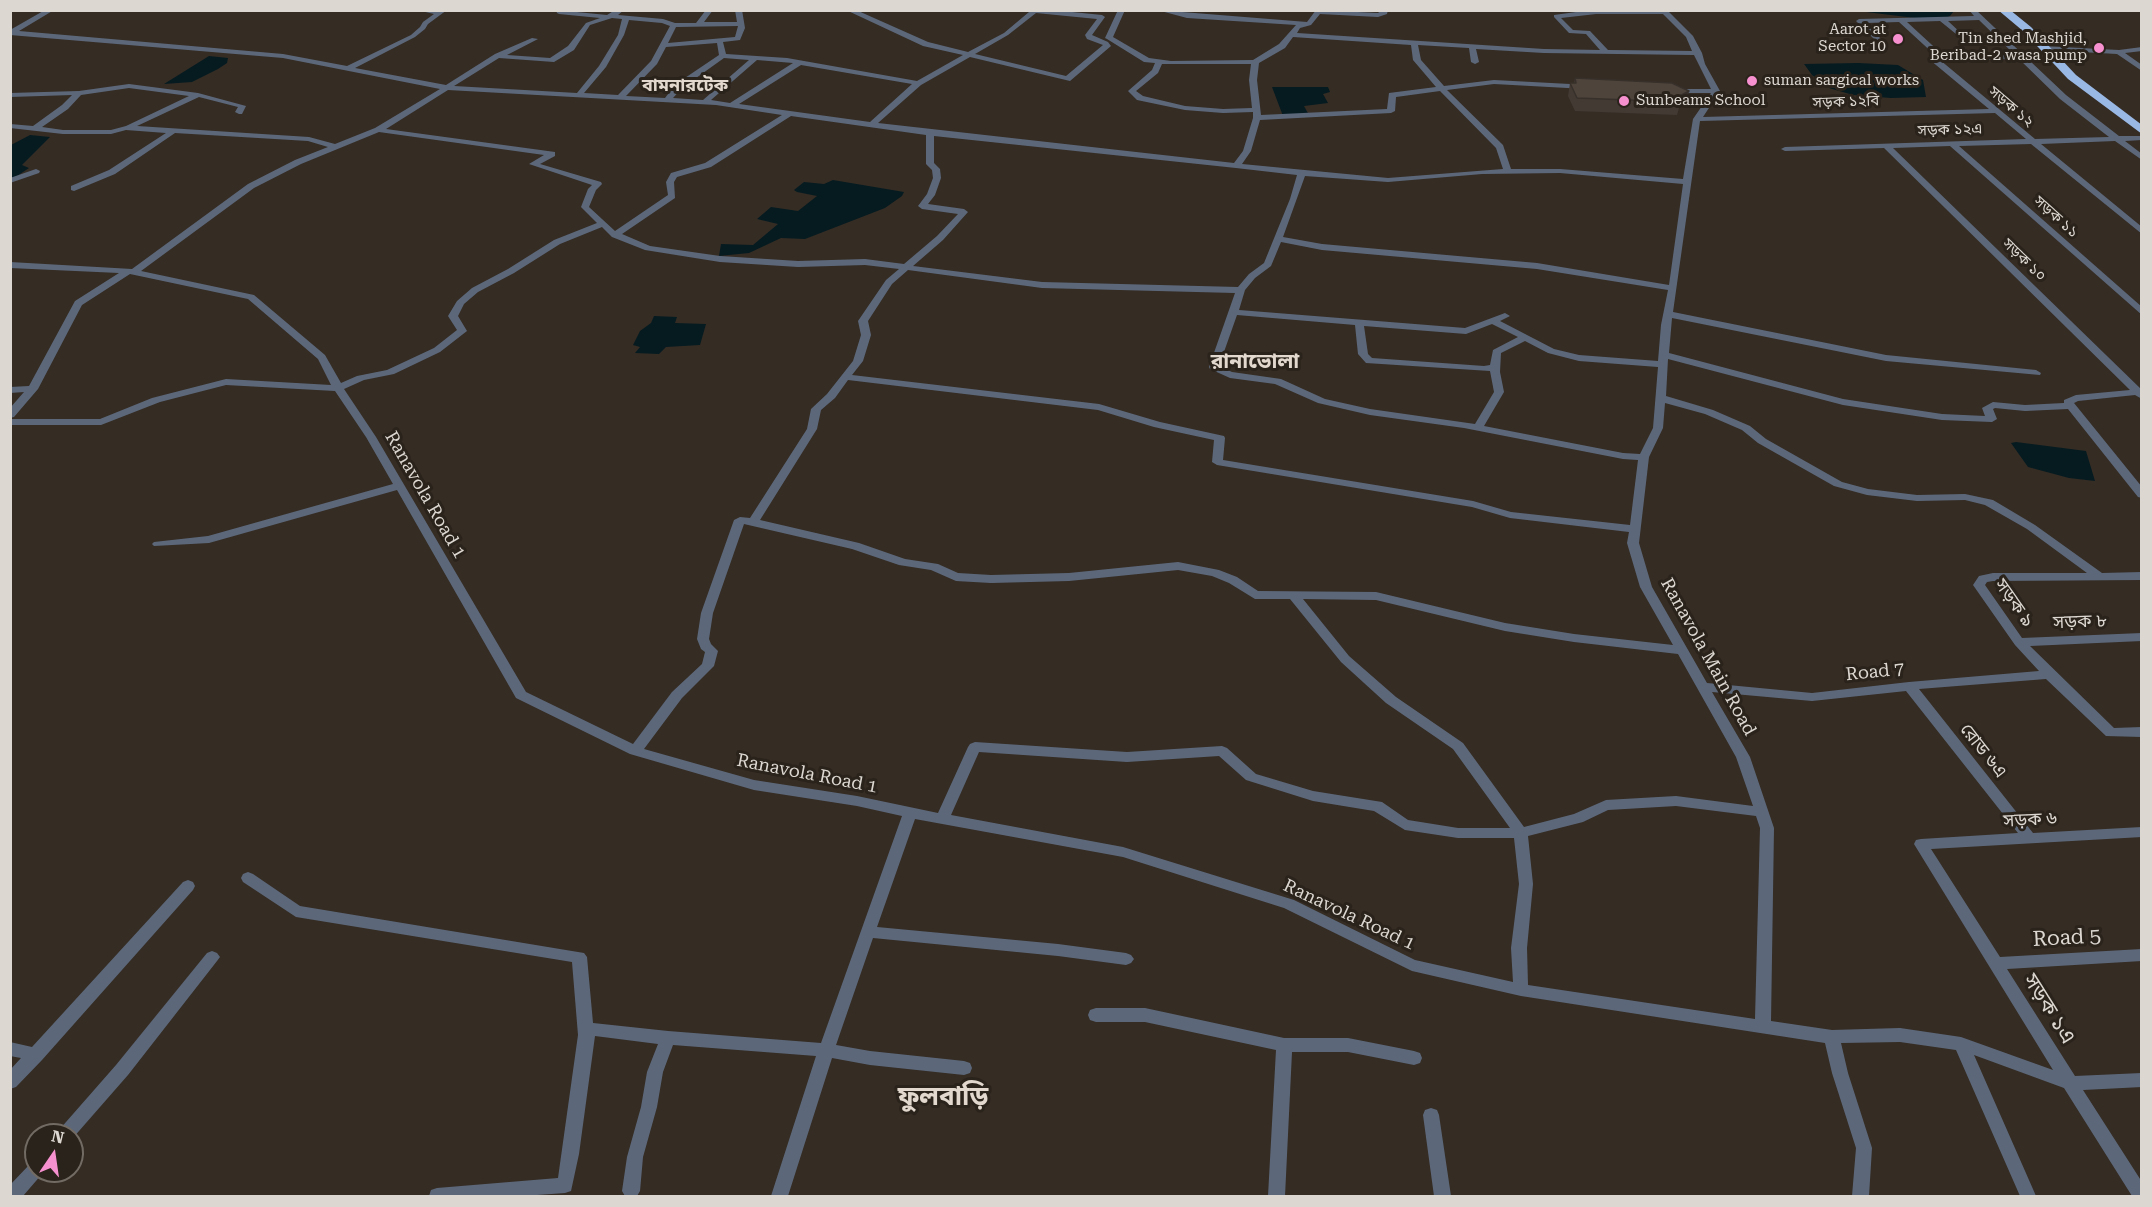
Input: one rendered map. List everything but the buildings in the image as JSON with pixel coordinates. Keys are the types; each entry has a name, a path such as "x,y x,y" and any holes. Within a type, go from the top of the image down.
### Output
{"highway":[{"path":"2003,10 2027,29 2072,77 2142,132"}],"street":[{"path":"11,33 51,10"},
{"path":"420,10 442,12"},
{"path":"560,10 559,12 611,16"},
{"path":"698,25 710,10"},
{"path":"665,45 738,39 742,28 738,10"},
{"path":"849,10 926,44 1067,79 1107,46 1106,43 1089,38 1088,35 1101,17 1024,10"},
{"path":"1122,10 1109,38 1146,60 1159,62 1255,62 1282,46 1298,27 1309,24 1319,11 1378,15 1385,13 1384,10"},
{"path":"1160,10 1187,16 1309,24"},
{"path":"1550,10 1571,32 1588,32 1606,52"},
{"path":"1972,10 2063,97 2142,158"},
{"path":"873,124 918,83 1006,34 1035,11"},
{"path":"1556,16 1596,12 1664,11 1689,36 1716,91 1669,91"},
{"path":"349,68 413,36 423,28 425,23 442,12"},
{"path":"580,94 602,67 621,35 623,14"},
{"path":"498,56 551,60 572,48 588,24 623,14 674,25 741,24"},
{"path":"1881,44 1859,21 1982,18"},
{"path":"1942,19 1961,36"},
{"path":"1901,20 1941,57"},
{"path":"621,96 654,62 674,25"},
{"path":"11,33 283,56 449,88 705,102 930,133 1302,173 1388,180 1560,171 1686,182"},
{"path":"1293,35 1544,51 1698,53"},
{"path":"10,415 33,389 78,303 131,272 251,186 378,130 498,56 534,39"},
{"path":"1414,42 1417,60 1443,90 1500,147 1508,172"},
{"path":"720,43 723,56"},
{"path":"1472,46 1475,62"},
{"path":"2045,48 2119,52 2142,49"},
{"path":"2119,52 2142,69"},
{"path":"668,99 679,86 723,56 800,62 918,83"},
{"name":"সড়ক ১২","path":"2023,57 1933,58 2142,232"},
{"path":"705,102 755,58"},
{"path":"732,105 800,62"},
{"path":"1159,62 1155,71 1132,91 1140,98 1185,108 1257,114 1391,111 1392,95 1494,82 1599,88"},
{"path":"1236,166 1247,151 1257,114 1253,80 1255,62"},
{"path":"10,95 79,93 129,86 198,96 242,106 239,112"},
{"name":"Ranavola Main Road","path":"1716,91 1697,119 1668,314 1658,428 1644,457 1633,543 1646,587 1743,757 1767,828 1763,1025"},
{"path":"34,129 65,107 79,93"},
{"path":"126,128 198,96"},
{"name":"সড়ক ১২বি","path":"1697,119 1995,111"},
{"path":"615,235 672,196 670,182 674,175 708,165 790,113"},
{"path":"12,127 92,132 126,128 309,139 336,147"},
{"path":"378,130 552,154 533,164 598,184 592,189 585,207 615,235 648,248 720,260 798,264 865,262 1042,285 1241,290"},
{"path":"74,188 112,172 173,131"},
{"path":"753,522 812,429 816,409 831,396 858,361 866,335 863,321 889,282 909,267 964,212 922,206 931,195 937,178 936,169 930,164 930,133"},
{"name":"সড়ক ১২এ","path":"1785,148 2142,138"},
{"name":"সড়ক ১১","path":"1952,144 2142,312"},
{"name":"সড়ক ১০","path":"1886,146 2140,394"},
{"path":"10,181 36,171"},
{"path":"1302,173 1268,264 1252,276 1241,290 1214,367 1230,375 1277,381 1332,404 1558,441 1623,456 1644,457"},
{"path":"10,422 101,422 156,400 226,382 338,388 361,378 390,372 436,350 462,331 453,316 460,303 475,290 557,242 602,224"},
{"path":"1278,239 1322,247 1537,266 1673,288"},
{"name":"Ranavola Road 1","path":"10,265 131,272 251,297 322,357 338,388 400,486 520,695 635,751 754,785 857,801 910,813 1123,852 1289,904 1412,965 1521,990 1832,1037 1900,1035 1961,1044 2071,1083"},
{"path":"1234,312 1466,331 1505,316"},
{"path":"1668,314 1886,358 2036,373"},
{"path":"1359,322 1363,354 1369,361 1484,369 1495,367"},
{"path":"1494,322 1546,350 1579,358 1663,359 1886,410 1985,420 1992,419 1988,406 2071,406"},
{"path":"1478,428 1499,392 1495,367 1496,352 1524,338"},
{"path":"845,377 1100,407 1158,425 1220,438 1217,462 1473,504 1510,515 1635,529"},
{"path":"10,390 33,389"},
{"path":"2140,394 2070,399 2068,402 2142,495"},
{"path":"1660,398 1710,412 1746,428 1762,441 1838,484 1867,492 1917,498 1965,497 1989,502 2031,527 2099,576"},
{"path":"158,544 209,539 400,486"},
{"path":"635,751 677,695 708,666 712,651 705,646 703,639 707,613 740,520 855,546 903,562 934,567 956,577 991,579 1069,577 1178,566 1215,573 1233,580 1255,595 1376,596 1505,627 1574,638 1682,650"},
{"name":"সড়ক ৯","path":"2142,576 1993,577 1983,579 1979,585 2019,642 2111,733 2142,732"},
{"path":"1293,595 1345,659 1391,700 1458,746 1521,833 1526,884 1519,948 1521,990"},
{"name":"সড়ক ৮","path":"2019,642 2142,637"},
{"name":"Road 7","path":"1704,687 1806,697 2049,674"},
{"name":"রোড ৬এ","path":"1909,686 2030,838"},
{"path":"942,819 975,747 1127,757 1222,751 1251,777 1313,796 1377,806 1405,825 1458,833 1521,833 1578,818 1606,805 1676,801 1761,812"},
{"path":"780,1197 826,1050 910,813"},
{"name":"সড়ক ৬","path":"1921,844 2142,832"},
{"name":"সড়ক ১এ","path":"1921,844 2141,1197"},
{"path":"249,878 296,911 579,957 586,1035 571,1154 564,1185 437,1197"},
{"path":"10,1082 188,886"},
{"path":"868,932 1058,950 1126,959"},
{"name":"Road 5","path":"1996,963 2142,955"},
{"path":"76,1123 122,1070 212,957"},
{"path":"1096,1015 1145,1015 1284,1045 1348,1045 1414,1058"},
{"path":"586,1035 591,1029 668,1038 826,1050 870,1058 964,1068"},
{"path":"1832,1037 1840,1073 1864,1148 1860,1197"},
{"path":"631,1191 635,1156 649,1107 655,1072 668,1038"},
{"path":"1961,1044 2027,1194"},
{"path":"1276,1197 1284,1045"},
{"path":"10,1049 36,1055"},
{"path":"2071,1083 2142,1080"},
{"path":"1431,1115 1443,1197"}],"water":[{"path":"1954,10 1950,16 1943,19 1858,11"},
{"path":"209,56 228,58 227,63 192,82 164,84"},
{"path":"1804,64 1898,65 1923,80 1926,97 1891,98 1853,95 1829,88 1812,75"},
{"path":"1272,87 1328,87 1330,92 1323,94 1328,103 1304,106 1309,115 1283,116"},
{"path":"30,135 50,137 22,165 29,168 11,180 11,145"},
{"path":"833,180 904,192 885,208 805,239 781,238 749,253 719,256 721,244 753,245 778,224 757,219 771,207 798,211 817,196 794,190 804,182 824,184"},
{"path":"654,316 677,317 675,323 706,324 700,345 666,347 659,354 635,353 640,347 633,345 640,331 651,323"},
{"path":"2011,443 2086,451 2095,481 2069,478 2028,467"}],"place":[{"name":"Aarot at Sector 10","path":"1898,39"},
{"name":"Tin shed Mashjid, Beribad-2 wasa pump","path":"2099,48"},
{"name":"suman sargical works","path":"1752,81"},
{"name":"Sunbeams School","path":"1624,101"}],"district":[{"name":"বামনারটেক","path":"685,86"},
{"name":"রানাভোলা","path":"1255,362"},
{"name":"ফুলবাড়ি","path":"943,1097"}]}
